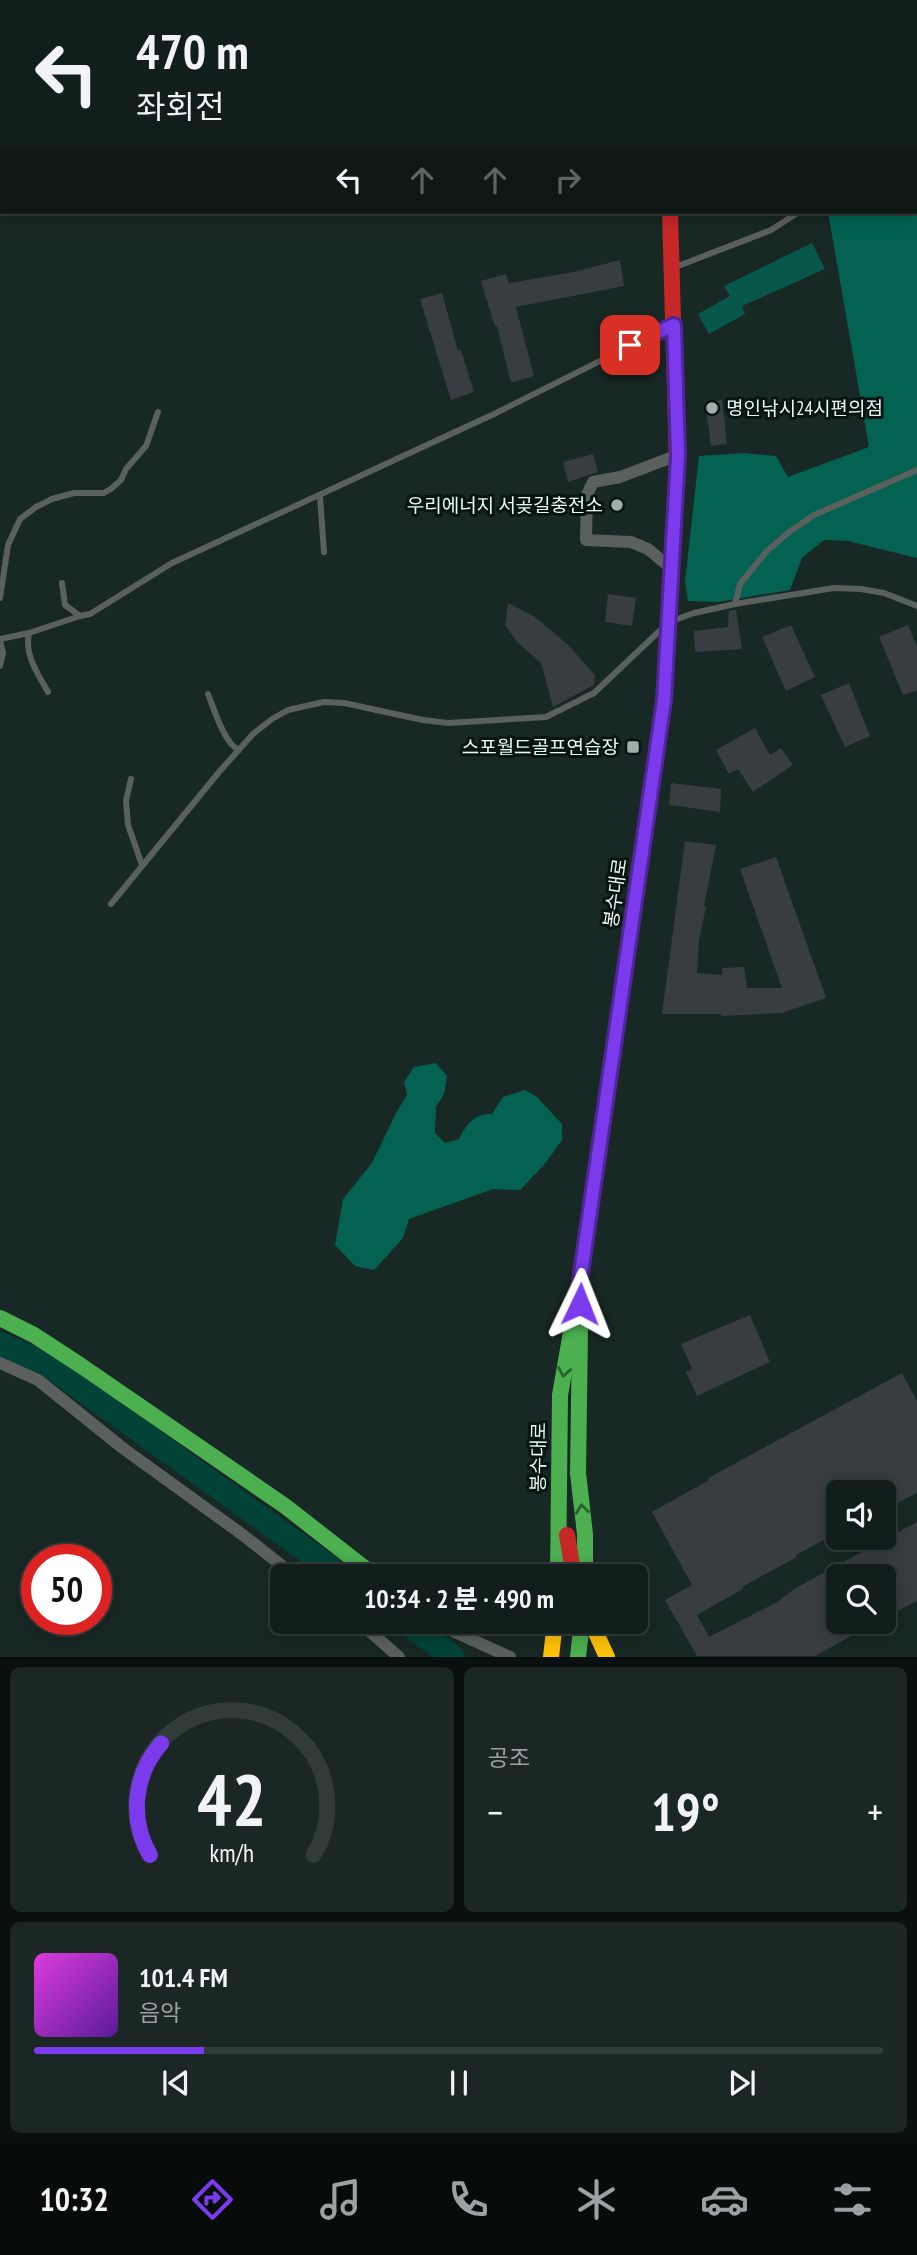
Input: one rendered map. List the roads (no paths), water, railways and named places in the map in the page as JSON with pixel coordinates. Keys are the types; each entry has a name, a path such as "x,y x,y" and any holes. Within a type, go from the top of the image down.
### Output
{"main road":[{"name":"봉수대로","path":"558,1564 560,1395 580,1280 664,700 678,455 670,214"},
{"path":"580,1280 578,1473 585,1534 585,1564"},
{"path":"0,1318 34,1335 80,1365 285,1506 359,1564"},
{"path":"559,1497 572,1564"},
{"path":"551,1657 554,1634"},
{"path":"579,1657 581,1634"},
{"path":"596,1634 607,1657"}],"street":[{"path":"672,569 648,549 631,542 586,540 587,495 593,482 620,477 678,455"},
{"path":"0,1363 38,1380 115,1442 280,1564"},
{"path":"373,1634 399,1657"},
{"path":"459,1634 510,1657"}],"lane":[{"path":"672,269 771,230 796,214"},
{"path":"0,666 3,653 0,639 30,633 90,614 172,563 320,497 674,325"},
{"path":"0,598 8,545 20,519 52,499 74,493 104,493 112,488 146,446 158,412"},
{"path":"735,604 740,584 766,551 789,532 814,515 917,470"},
{"path":"320,497 324,551"},
{"path":"62,583 65,606 80,616"},
{"path":"111,904 253,734 288,710 324,702 344,703 448,723 546,717 594,693 669,622 694,613 834,588 884,593 917,606"},
{"path":"30,633 28,644 31,662 48,692"},
{"path":"208,694 227,741 239,750"},
{"path":"131,779 126,802 128,825 142,865"}],"waterway":[{"path":"0,1344 47,1364 325,1564"},
{"path":"421,1634 453,1657"}],"place":[{"name":"명인낚시24시편의점","path":"712,408"},
{"name":"우리에너지 서곶길충전소","path":"617,505"},
{"name":"스포월드골프연습장","path":"633,747"}]}
